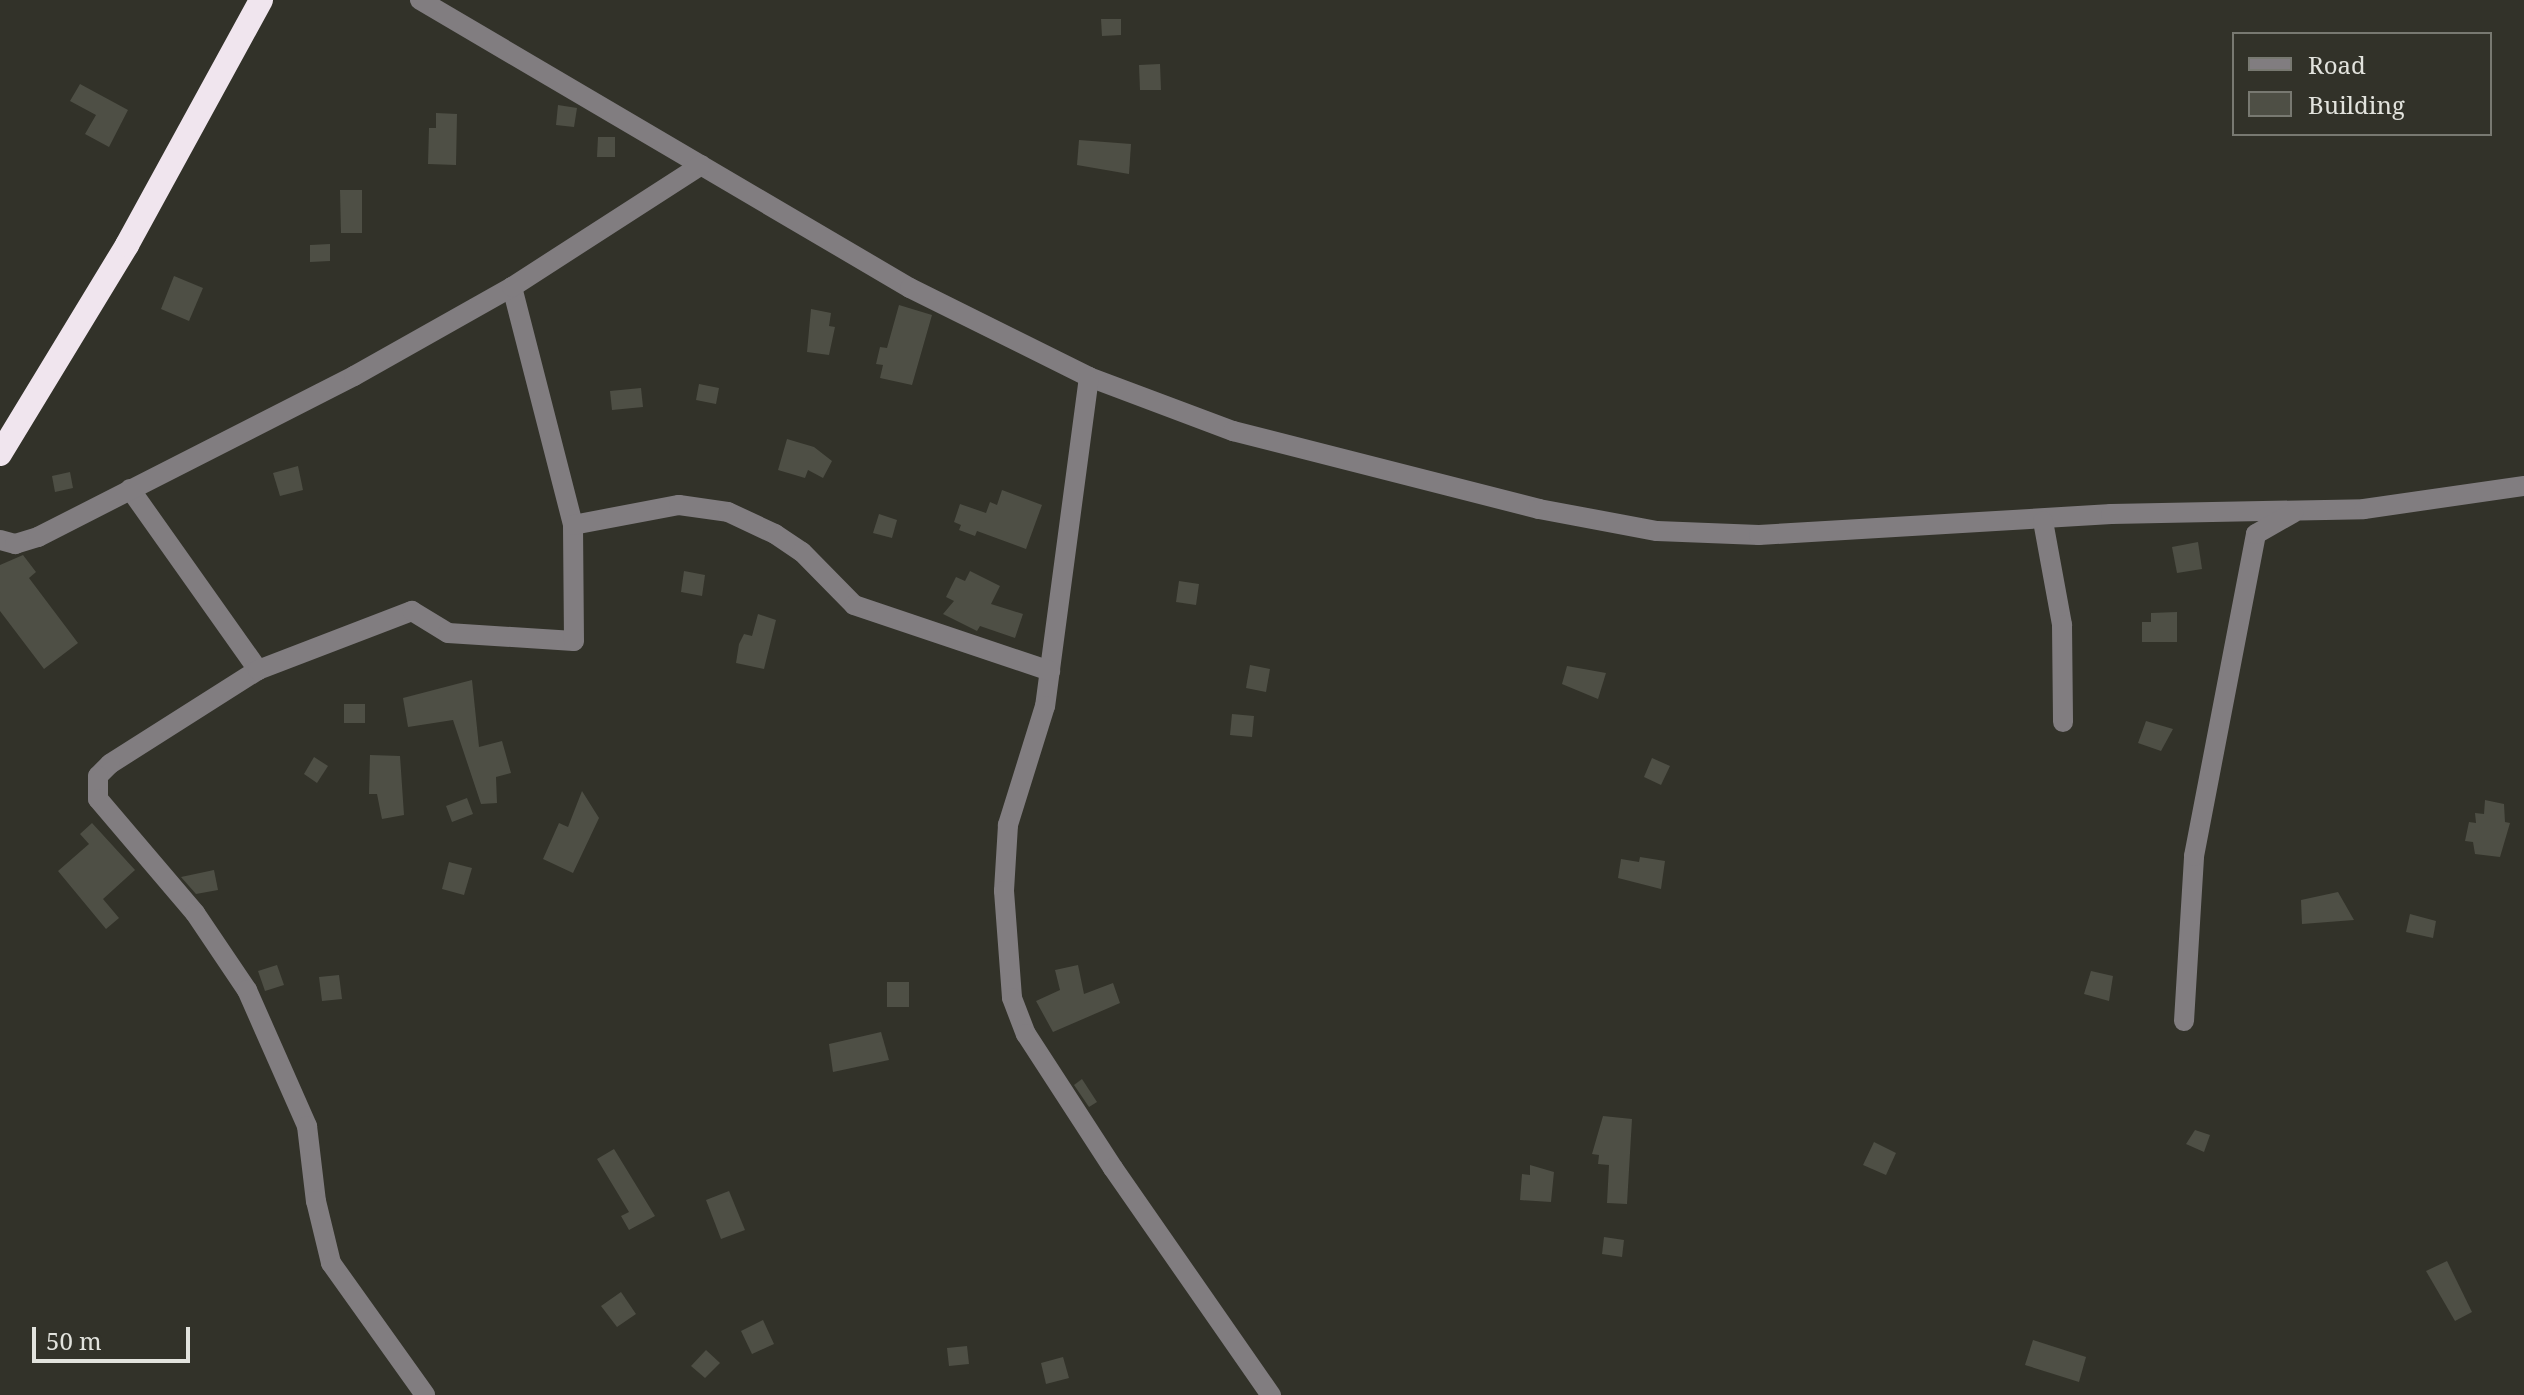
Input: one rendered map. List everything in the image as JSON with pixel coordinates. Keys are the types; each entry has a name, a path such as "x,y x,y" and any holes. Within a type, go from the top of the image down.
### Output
{"highway":[{"path":"0,454 127,245 261,0"}],"street":[{"path":"420,0 910,288 1089,377 1162,408 1344,463 1614,524 1759,535 2043,521 2111,514 2293,513 2364,509 2524,486"},
{"path":"0,540 27,542 257,428 512,287 701,165"},
{"path":"425,1395 331,1263 316,1201 307,1126 247,990 224,950 108,812 95,788 110,764 258,670 412,611 448,633 574,641 573,525 512,287"},
{"path":"1089,377 1050,671 1037,738 1008,825 1004,891 1012,998 1026,1034 1113,1168 1271,1395"},
{"path":"130,489 258,670"},
{"path":"573,525 679,505 728,512 802,552 842,598 854,605 1050,671"},
{"path":"2184,1021 2194,856 2256,534 2293,513"},
{"path":"2043,521 2062,625 2063,722"}],"building":[{"path":"1101,19 1121,19 1121,35 1102,36"},
{"path":"1160,64 1161,90 1140,90 1139,65"},
{"path":"80,84 128,110 109,147 85,134 96,115 70,101"},
{"path":"558,105 577,108 574,127 556,125"},
{"path":"436,113 457,114 456,165 428,164 429,128 436,128"},
{"path":"598,137 615,137 615,157 597,157"},
{"path":"1079,140 1131,144 1129,174 1077,165"},
{"path":"340,190 362,190 362,233 341,233"},
{"path":"330,244 330,261 310,262 310,245"},
{"path":"174,276 203,288 189,321 161,309"},
{"path":"899,305 932,315 912,385 880,378 883,365 876,364 880,347 887,348"},
{"path":"811,309 831,313 829,326 835,327 829,355 807,352"},
{"path":"699,384 719,388 716,404 696,400"},
{"path":"641,388 643,407 612,410 610,391"},
{"path":"787,439 814,447 832,461 823,478 808,470 805,478 778,470"},
{"path":"298,466 303,490 280,496 273,473"},
{"path":"70,472 73,488 55,492 52,476"},
{"path":"1002,490 1042,505 1026,549 977,531 975,536 959,530 961,525 954,522 960,504 986,513 990,502 997,505"},
{"path":"879,514 897,520 892,538 873,533"},
{"path":"2198,542 2202,569 2177,573 2172,547"},
{"path":"23,555 36,572 29,578 78,643 44,669 0,611 0,565"},
{"path":"684,571 705,575 702,596 681,592"},
{"path":"970,571 1000,586 991,604 1023,614 1015,638 980,626 977,631 943,614 954,601 946,597 956,577 965,581"},
{"path":"1179,581 1199,584 1196,605 1176,602"},
{"path":"2177,612 2177,642 2142,642 2142,622 2151,622 2151,613"},
{"path":"758,614 776,620 764,669 736,663 739,644 744,634 752,636"},
{"path":"1250,665 1270,669 1266,692 1246,688"},
{"path":"1567,666 1606,673 1598,699 1562,684"},
{"path":"472,680 479,747 502,741 511,773 496,777 497,803 481,804 453,720 408,727 403,698"},
{"path":"344,704 365,704 365,723 344,723"},
{"path":"1232,714 1254,716 1252,737 1230,735"},
{"path":"2146,721 2173,729 2161,751 2138,743"},
{"path":"370,755 400,756 404,815 382,819 377,794 369,794"},
{"path":"314,757 328,766 317,783 304,774"},
{"path":"1652,758 1670,766 1661,785 1644,777"},
{"path":"582,791 599,818 573,873 543,859 559,823 568,827"},
{"path":"467,798 473,814 452,822 446,806"},
{"path":"2485,800 2504,804 2505,822 2510,823 2500,857 2475,854 2473,842 2465,841 2469,822 2476,823 2475,813 2484,814"},
{"path":"92,823 135,870 103,899 119,918 106,929 58,871 89,844 80,834"},
{"path":"1640,857 1665,861 1661,889 1618,878 1621,859 1639,862"},
{"path":"449,862 472,868 464,895 442,889"},
{"path":"214,870 218,890 196,894 181,877"},
{"path":"2338,892 2354,920 2302,924 2301,900"},
{"path":"2410,914 2436,921 2433,938 2406,932"},
{"path":"277,965 284,985 265,991 258,971"},
{"path":"1078,965 1084,994 1113,983 1120,1003 1053,1032 1036,1001 1060,990 1055,970"},
{"path":"2091,971 2113,976 2109,1001 2084,994"},
{"path":"339,975 342,999 322,1001 319,977"},
{"path":"887,982 909,982 909,1007 887,1007"},
{"path":"881,1032 889,1060 833,1072 829,1044"},
{"path":"1082,1079 1097,1102 1089,1107 1074,1085"},
{"path":"1603,1116 1632,1119 1627,1204 1607,1203 1609,1165 1598,1164 1599,1155 1592,1154"},
{"path":"2195,1130 2210,1135 2204,1152 2186,1144"},
{"path":"1874,1142 1896,1153 1886,1175 1863,1165"},
{"path":"614,1149 655,1216 629,1230 621,1216 629,1212 597,1159"},
{"path":"1530,1165 1554,1172 1551,1202 1520,1200 1522,1174 1530,1175"},
{"path":"729,1191 745,1230 721,1239 706,1200"},
{"path":"1604,1237 1624,1240 1622,1257 1602,1254"},
{"path":"2447,1261 2472,1312 2455,1321 2426,1271"},
{"path":"621,1292 636,1314 617,1327 601,1306"},
{"path":"763,1320 774,1344 752,1354 741,1331"},
{"path":"2033,1340 2086,1357 2079,1382 2025,1365"},
{"path":"967,1346 969,1364 949,1366 947,1348"},
{"path":"706,1350 720,1363 705,1378 691,1366"},
{"path":"1063,1357 1069,1378 1046,1384 1041,1363"}]}
